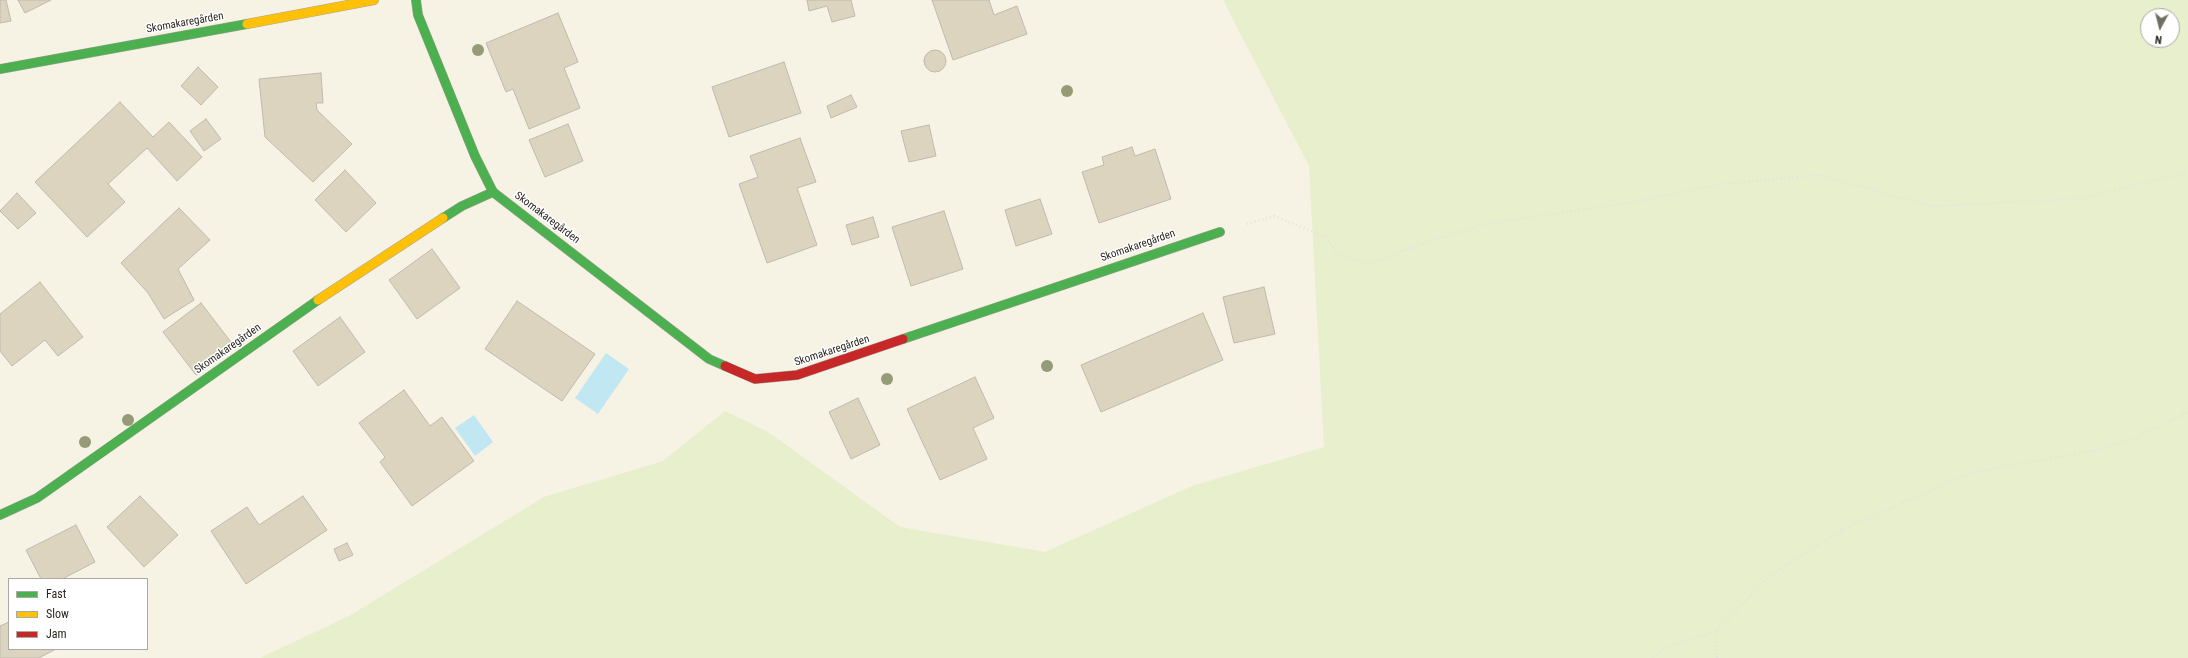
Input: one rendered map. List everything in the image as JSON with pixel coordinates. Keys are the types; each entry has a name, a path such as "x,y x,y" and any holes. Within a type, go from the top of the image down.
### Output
{"street":[{"name":"Skomakaregården","path":"0,69 374,0"},
{"name":"Skomakaregården","path":"416,0 418,15 475,156 493,192 709,359 755,379 797,376 1220,232"},
{"name":"Skomakaregården","path":"0,515 37,498 317,301 462,206 493,192"}],"path":[{"path":"1220,232 1274,216 1326,237 1338,254 1369,266 1399,252 1484,224 1635,202 1721,184 1819,175 1931,206 2079,199 2188,172"},
{"path":"1653,658 1663,649 1716,631 1771,575 1843,529 1973,472 2089,452 2133,439 2188,412"},
{"path":"1716,631 1717,658"}],"green space":[{"path":"1223,0 2188,0 2188,658 260,658 349,616 544,497 663,461 725,411 768,432 900,527 1045,552 1192,486 1324,447 1309,166"}],"water":[{"path":"606,353 629,369 598,414 575,398"},
{"path":"474,415 493,442 475,456 455,428"}],"building":[{"path":"0,0 6,0 11,21 0,23"},
{"path":"18,0 51,0 25,13"},
{"path":"807,0 851,0 855,16 832,22 827,6 809,11"},
{"path":"932,0 989,0 994,15 1017,6 1027,34 953,60"},
{"path":"558,13 578,62 564,68 580,108 529,129 513,89 506,92 486,43"},
{"path":"935,50 943,53 946,61 943,69 935,72 927,69 924,61 927,53"},
{"path":"784,62 801,113 729,137 712,87"},
{"path":"198,67 218,87 201,105 181,86"},
{"path":"321,73 323,103 316,103 317,110 352,144 313,182 265,137 259,79"},
{"path":"851,95 857,107 831,118 827,106"},
{"path":"120,102 153,137 169,122 202,157 177,181 147,148 108,184 125,202 87,237 35,182"},
{"path":"206,119 221,139 204,151 190,131"},
{"path":"568,124 583,161 545,177 529,140"},
{"path":"929,125 936,156 909,162 901,131"},
{"path":"800,138 816,182 797,188 817,245 767,263 739,184 758,177 750,156"},
{"path":"1132,147 1135,156 1155,149 1171,199 1099,223 1082,172 1104,165 1102,157"},
{"path":"345,170 376,203 346,232 315,200"},
{"path":"17,193 36,213 18,229 0,211"},
{"path":"1040,199 1052,234 1016,246 1005,210"},
{"path":"179,208 210,240 178,269 194,300 164,319 148,293 121,263"},
{"path":"944,211 963,269 911,286 892,227"},
{"path":"873,217 879,237 852,245 846,225"},
{"path":"432,249 460,288 417,319 389,280"},
{"path":"40,282 83,337 58,356 45,340 12,366 0,351 0,314"},
{"path":"1264,287 1275,334 1234,343 1223,297"},
{"path":"517,301 595,354 562,401 485,349"},
{"path":"201,303 234,346 196,375 163,332"},
{"path":"1203,313 1223,360 1101,412 1081,365"},
{"path":"340,317 365,352 318,386 293,351"},
{"path":"975,377 994,418 973,428 987,459 940,480 907,409"},
{"path":"404,390 430,426 442,417 474,461 412,506 380,462 385,457 359,423"},
{"path":"858,398 880,445 851,459 829,412"},
{"path":"140,496 178,535 144,567 107,527"},
{"path":"303,496 327,530 246,584 211,531 247,507 259,525"},
{"path":"76,525 95,562 64,578 40,578 26,550"},
{"path":"347,543 353,555 339,561 334,549"},
{"path":"8,622 8,650 54,650 39,658 0,658 0,626"}],"traffic: fast":[{"path":"416,0 418,15 475,156 493,192 709,359 725,366"},
{"path":"0,69 247,24"},
{"path":"443,218 462,206 493,192"},
{"path":"903,339 1220,232"},
{"path":"0,515 37,498 318,300"}],"traffic: slow":[{"path":"247,24 374,0"},
{"path":"318,300 443,218"}],"traffic: jam":[{"path":"725,366 755,379 797,375 903,339"}]}
